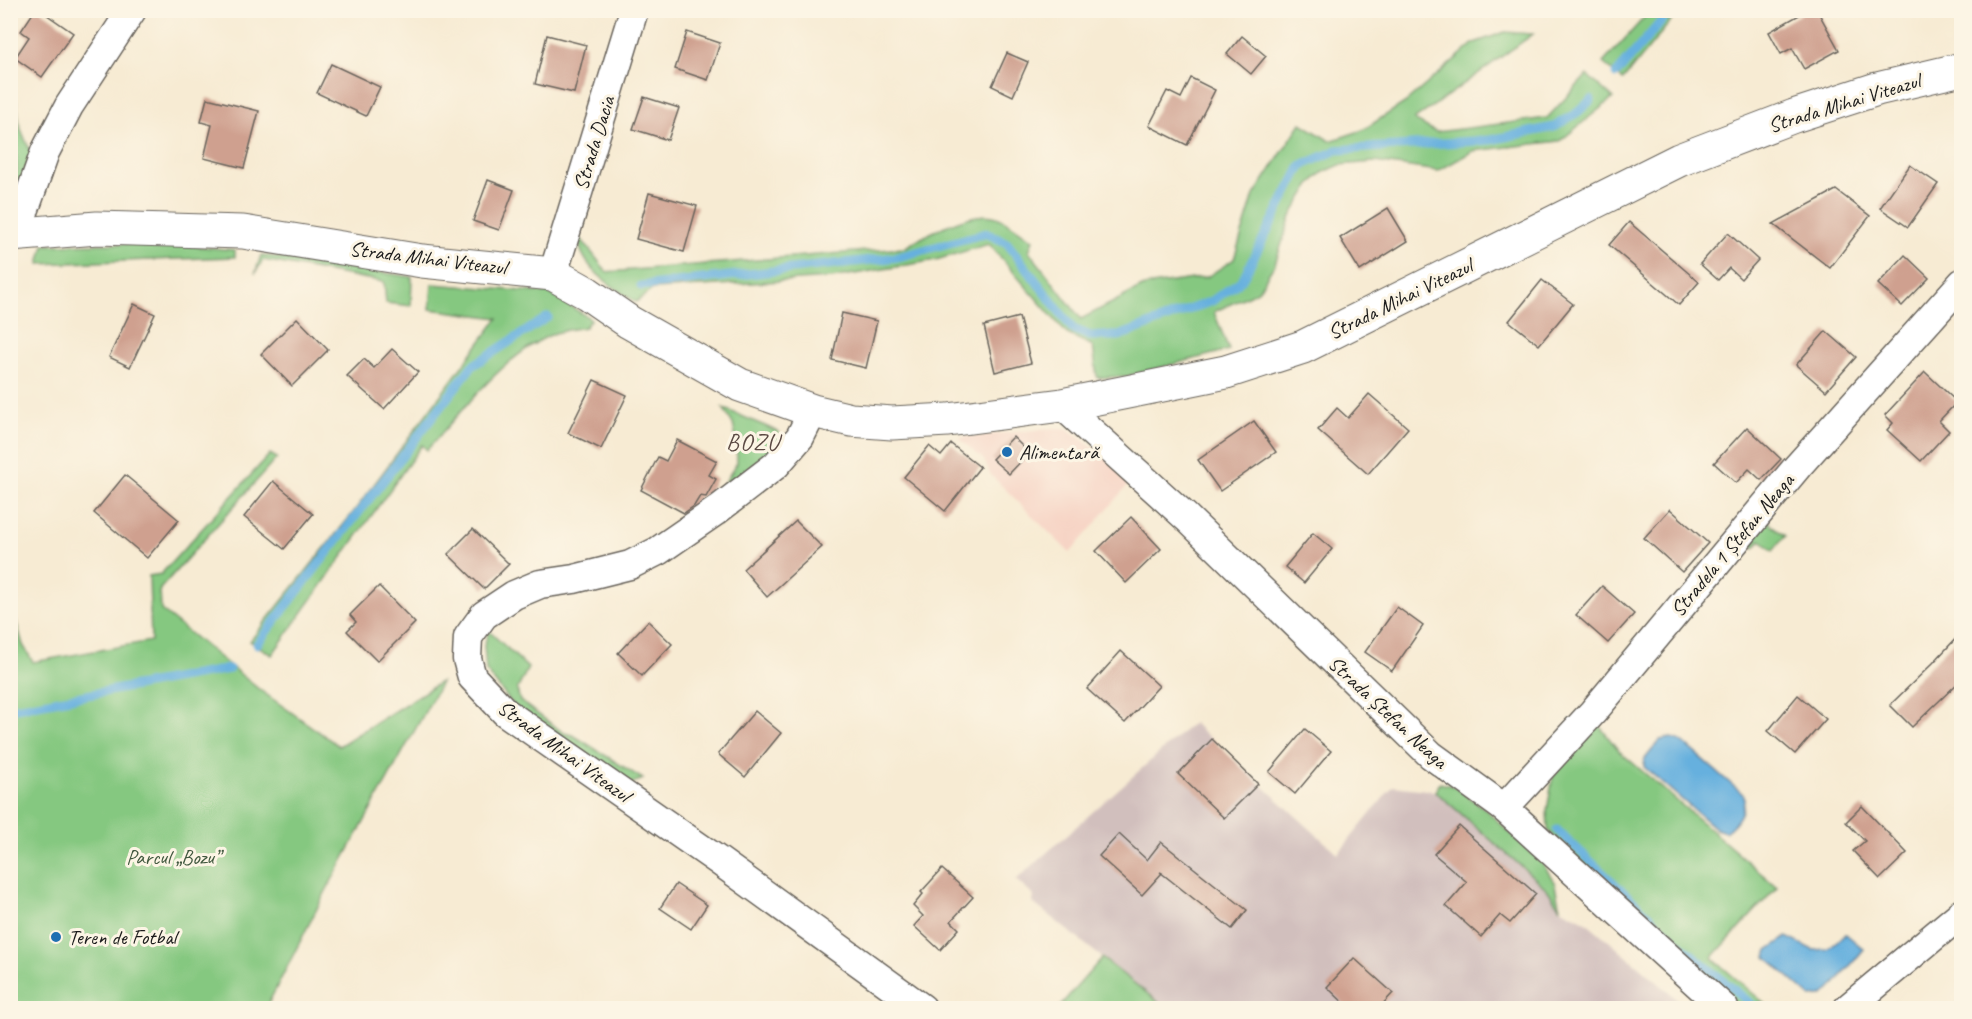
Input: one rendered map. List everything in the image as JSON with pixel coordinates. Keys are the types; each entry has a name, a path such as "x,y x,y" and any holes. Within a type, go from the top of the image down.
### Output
{"street":[{"path":"13,234 45,152 69,106 132,10"},
{"name":"Strada Dacia","path":"553,274 634,10"},
{"name":"Strada Mihai Viteazul","path":"13,234 98,228 243,232 422,261 553,274 587,293 629,322 740,385 813,411 851,420 892,423 948,420 1062,405 1226,372 1303,347 1679,160 1794,116 1877,89 1962,69"},
{"name":"Stradela 1 Ștefan Neaga","path":"1504,808 1593,712 1798,466 1962,283"},
{"name":"Strada Ștefan Neaga","path":"1062,405 1187,518 1431,755 1504,808 1724,1008"},
{"name":"Strada Mihai Viteazul","path":"813,411 800,437 776,465 658,551 630,565 574,579 540,584 514,595 484,615 468,637 467,659 472,677 505,712 719,861 922,1008"},
{"path":"1848,1008 1962,913"}],"shaded area":[{"path":"1054,428 1069,430 1114,464 1127,486 1070,553 991,475 984,460 959,438"},
{"path":"1193,723 1338,854 1393,786 1435,791 1547,889 1560,908 1585,921 1688,1008 1166,1008 1033,903 1034,896 1016,880"}],"green space":[{"path":"1651,10 1679,11 1623,80 1603,63"},
{"path":"1505,32 1533,34 1414,120 1436,132 1547,118 1587,75 1613,98 1560,141 1473,151 1438,171 1375,162 1340,165 1322,173 1310,185 1291,216 1275,264 1258,291 1214,312 1229,350 1127,376 1097,378 1093,346 1067,334 989,244 936,260 832,278 653,289 636,302 598,275 584,257 580,246 578,235 607,272 904,248 949,224 987,215 1002,219 1033,240 1029,251 1081,319 1144,286 1207,277 1234,259 1254,195 1301,123 1330,141 1363,130 1406,102 1474,43"},
{"path":"11,100 16,101 20,127 31,153 18,192 11,203 11,185 17,172 16,156 11,141"},
{"path":"160,243 235,250 235,257 39,264 44,245"},
{"path":"261,255 412,277 411,306 386,303 384,282 263,260 255,274"},
{"path":"432,284 549,293 591,319 585,327 553,334 535,343 485,385 427,450 422,445 272,655 250,641 352,514 498,318 430,309"},
{"path":"723,408 779,432 781,443 711,504 737,463 733,424"},
{"name":"Parcul „Bozu”","path":"270,454 277,458 160,589 161,610 260,690 339,746 442,681 326,891 266,1008 11,1008 11,608 23,645 33,662 151,641 149,576 161,574"},
{"path":"1766,520 1785,536 1773,551 1761,540 1754,548 1748,542"},
{"path":"489,631 528,668 517,690 520,701 564,733 573,735 643,779 631,784 514,706 486,671 484,645"},
{"path":"1598,724 1619,751 1777,887 1712,958 1770,1008 1741,1008 1717,989 1548,831 1547,810 1553,776"},
{"path":"1440,783 1453,786 1484,808 1543,864 1554,881 1560,908 1547,889 1435,791"},
{"path":"1102,958 1166,1008 1058,1008"}],"water":[{"path":"1671,738 1681,741 1744,795 1740,816 1725,832 1716,829 1644,767 1644,760 1660,740"},
{"path":"1846,934 1864,949 1830,990 1821,996 1811,997 1766,957 1768,950 1787,937 1813,950 1827,949"}],"building":[{"path":"35,10 40,10 73,33 42,77 15,58 29,37 21,31"},
{"path":"1808,10 1817,10 1839,50 1804,69 1792,48 1781,54 1769,32"},
{"path":"687,32 720,43 708,80 675,69"},
{"path":"547,35 586,45 574,93 535,84"},
{"path":"1242,36 1266,56 1251,74 1227,54"},
{"path":"1007,53 1028,62 1013,96 992,86"},
{"path":"331,64 380,87 366,116 317,93"},
{"path":"1191,78 1215,90 1187,145 1149,126 1167,91 1181,98"},
{"path":"644,97 679,108 668,140 633,129"},
{"path":"207,98 259,111 244,168 204,158 212,125 201,122"},
{"path":"1910,165 1938,184 1908,227 1880,208"},
{"path":"488,180 514,190 499,230 473,221"},
{"path":"1836,190 1870,216 1830,268 1773,224"},
{"path":"649,193 697,206 684,252 636,239"},
{"path":"1388,208 1408,241 1360,271 1340,238"},
{"path":"1629,222 1699,282 1679,305 1609,245"},
{"path":"1728,233 1758,260 1741,279 1729,268 1718,280 1700,264"},
{"path":"1905,255 1929,278 1902,306 1878,284"},
{"path":"1542,280 1573,304 1539,345 1509,321"},
{"path":"134,304 155,314 130,367 109,357"},
{"path":"842,313 877,321 866,368 832,360"},
{"path":"1019,317 1031,363 995,372 984,326"},
{"path":"297,318 328,350 292,386 261,354"},
{"path":"1826,331 1856,357 1826,391 1796,365"},
{"path":"392,349 418,372 384,409 347,376 364,359 374,368"},
{"path":"1925,372 1957,402 1939,421 1949,431 1921,461 1887,430 1893,423 1885,415"},
{"path":"594,380 627,395 601,449 568,433"},
{"path":"1369,394 1408,428 1368,474 1318,430 1337,408 1348,418"},
{"path":"1254,421 1276,452 1220,491 1198,460"},
{"path":"1747,427 1781,459 1761,480 1749,469 1736,483 1714,463"},
{"path":"1013,437 1029,453 1009,474 992,459"},
{"path":"677,440 717,461 709,475 716,479 706,497 700,496 694,506 684,513 641,490 658,457 666,461"},
{"path":"951,444 980,467 945,511 904,477 929,446 941,456"},
{"path":"125,475 179,520 147,558 94,513"},
{"path":"273,481 313,514 284,549 244,517"},
{"path":"1670,509 1708,543 1682,572 1644,538"},
{"path":"1131,517 1161,549 1126,583 1096,551"},
{"path":"796,521 822,547 767,597 743,569"},
{"path":"473,529 509,564 484,589 448,554"},
{"path":"1313,533 1332,549 1304,583 1285,567"},
{"path":"379,586 415,623 377,661 347,631 356,622 350,615"},
{"path":"1602,586 1634,614 1608,643 1576,615"},
{"path":"1397,607 1423,626 1392,671 1365,652"},
{"path":"648,621 672,644 642,676 618,653"},
{"path":"1962,632 1962,679 1912,727 1890,705"},
{"path":"1121,651 1159,686 1125,723 1087,689"},
{"path":"1798,695 1826,719 1795,754 1768,731"},
{"path":"755,711 781,733 745,777 718,754"},
{"path":"1305,729 1331,751 1295,794 1269,772"},
{"path":"1212,739 1258,784 1224,818 1178,774"},
{"path":"1862,806 1907,853 1880,879 1853,851 1865,841 1846,822"},
{"path":"1459,826 1536,894 1510,923 1500,915 1481,937 1446,906 1467,882 1434,854"},
{"path":"1119,834 1147,860 1161,842 1247,910 1232,929 1162,873 1142,895 1099,856"},
{"path":"942,869 973,897 951,921 959,929 940,950 914,926 923,916 913,906 923,894 921,892"},
{"path":"676,884 707,905 691,929 660,908"},
{"path":"1354,958 1393,993 1379,1008 1349,1008 1327,987"}],"waterway":[{"path":"1616,74 1671,10"},
{"path":"641,286 898,257 986,233 1007,243 1073,329 1090,336 1119,336 1212,301 1242,280 1301,166 1337,150 1490,140 1554,127 1578,112 1591,100"},
{"path":"257,644 472,366 548,317"},
{"path":"10,709 229,669"},
{"path":"1557,830 1679,944 1756,1008"}],"place":[{"name":"Alimentară","path":"1007,452"},
{"name":"Teren de Fotbal","path":"56,937"}],"district":[{"name":"BOZU","path":"753,442"}]}
